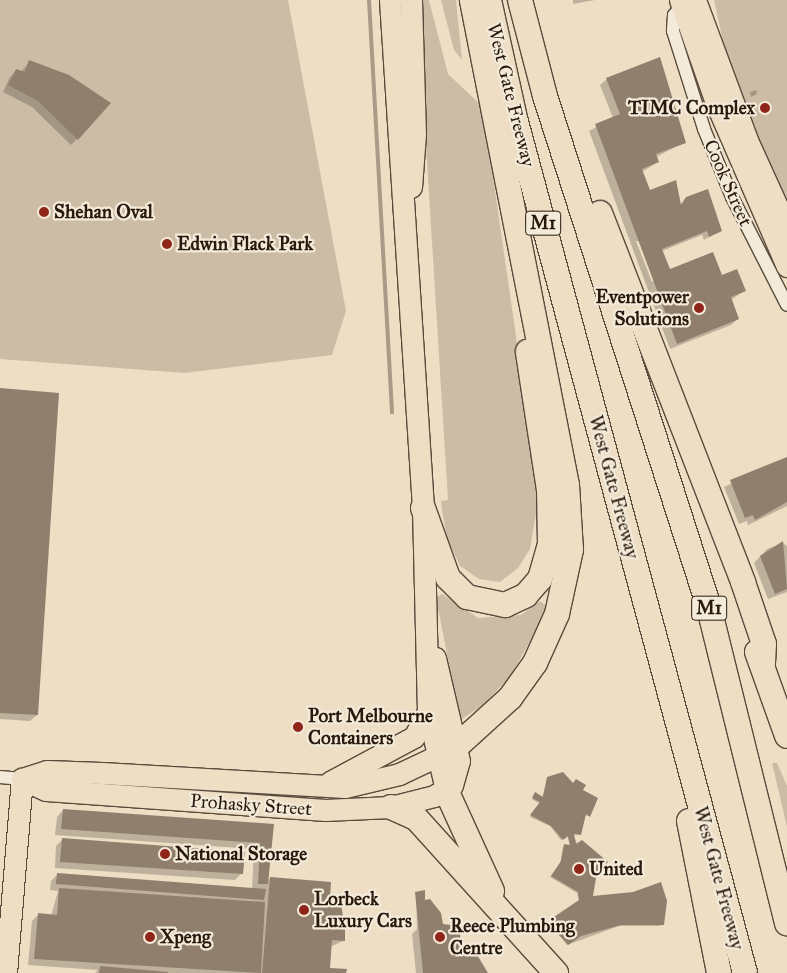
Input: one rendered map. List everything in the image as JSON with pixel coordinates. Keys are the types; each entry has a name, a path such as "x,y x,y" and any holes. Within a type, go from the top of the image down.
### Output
{"highway":[{"path":"451,755 510,698 535,663 557,614 570,566 567,485 542,350 520,264 472,0"},
{"name":"West Gate Freeway","path":"489,0 515,118 745,973"},
{"name":"West Gate Freeway","path":"520,0 545,96 612,298 708,604 787,923"},
{"path":"545,96 565,120 743,582 764,644 763,666"},
{"path":"423,508 448,578 467,597 483,604 505,604 526,595 540,580 550,545 549,490 527,347 520,264"},
{"path":"612,298 673,436 763,666 787,736"},
{"name":"M1","path":"659,657 719,973"},
{"path":"446,790 479,867 519,930"},
{"path":"391,807 416,818 556,973"}],"main road":[{"path":"317,787 414,737 428,712 430,644 423,508 407,213 392,79 390,0"},
{"path":"407,213 415,154 411,0"},
{"name":"Cook Street","path":"685,2 787,228"},
{"name":"Cook Street","path":"685,2 716,103 785,261"},
{"path":"430,644 451,755 446,790"},
{"path":"428,712 451,755"},
{"name":"Prohasky Street","path":"22,778 47,771 317,787 381,780 451,755"},
{"path":"6,973 22,778"},
{"name":"Prohasky Street","path":"22,778 46,790 325,810 391,807 446,790"}],"street":[{"name":"Cook Street","path":"685,2 672,27 692,95 732,197 787,305"},
{"name":"Cook Street","path":"758,247 785,261"},
{"name":"Prohasky Street","path":"0,777 22,778"}],"shaded area":[{"name":"Edwin Flack Park","path":"0,0 288,0 346,311 332,355 184,373 0,359"},
{"path":"417,0 429,0 448,74 483,107 515,329 538,501 530,549 518,568 500,582 479,579 460,566 447,538 442,510 441,501 448,500"},
{"path":"441,0 456,0 462,60 454,50"},
{"name":"TIMC Complex","path":"714,0 787,0 787,222 730,74"},
{"path":"442,594 478,618 521,615 540,601 549,608 509,678 483,705 460,720 436,598"},
{"path":"772,763 777,763 787,786 787,827"}],"building":[{"path":"660,57 686,143 656,154 659,162 642,169 650,190 676,180 681,205 686,197 708,189 722,231 709,237 707,231 662,249 670,269 713,252 722,275 737,269 746,291 731,297 739,319 677,344 595,124 620,114 606,78"},
{"path":"29,60 69,75 111,103 78,140 38,101 8,85 16,69 25,72"},
{"path":"0,388 59,393 38,715 0,713"},
{"path":"787,457 787,502 755,520 753,515 745,518 730,480"},
{"path":"783,541 787,589 775,594 760,556"},
{"path":"563,772 573,783 576,779 586,785 583,790 598,798 590,817 586,814 581,835 574,834 576,844 582,840 608,862 596,878 593,896 633,892 661,882 667,901 664,925 621,925 581,936 568,945 558,934 551,919 579,900 578,892 551,876 561,861 564,844 570,845 568,836 563,840 551,826 530,815 540,802 532,798 535,792 543,797 547,777"},
{"path":"63,809 274,824 268,884 258,884 260,843 61,829"},
{"path":"62,838 245,852 243,874 60,862"},
{"path":"57,873 266,889 264,900 56,884"},
{"name":"Lorbeck Luxury Cars","path":"270,877 331,882 330,897 340,897 345,941 332,940 330,968 347,969 346,973 262,973"},
{"name":"Xpeng","path":"59,888 265,902 261,973 34,959 38,913 57,915"},
{"name":"Reece Plumbing Centre","path":"425,890 425,900 430,899 441,913 443,924 459,926 462,950 473,948 488,973 423,973 415,892"},
{"path":"100,966 168,972 168,973 99,973"}],"waterway":[{"path":"369,0 392,412"}],"place":[{"name":"TIMC Complex","path":"765,108"},
{"name":"Shehan Oval","path":"44,212"},
{"name":"Edwin Flack Park","path":"167,244"},
{"name":"Eventpower Solutions","path":"699,308"},
{"name":"Port Melbourne Containers","path":"298,727"},
{"name":"National Storage","path":"165,854"},
{"name":"United","path":"579,869"},
{"name":"Lorbeck Luxury Cars","path":"304,910"},
{"name":"Xpeng","path":"150,937"},
{"name":"Reece Plumbing Centre","path":"440,937"}]}
